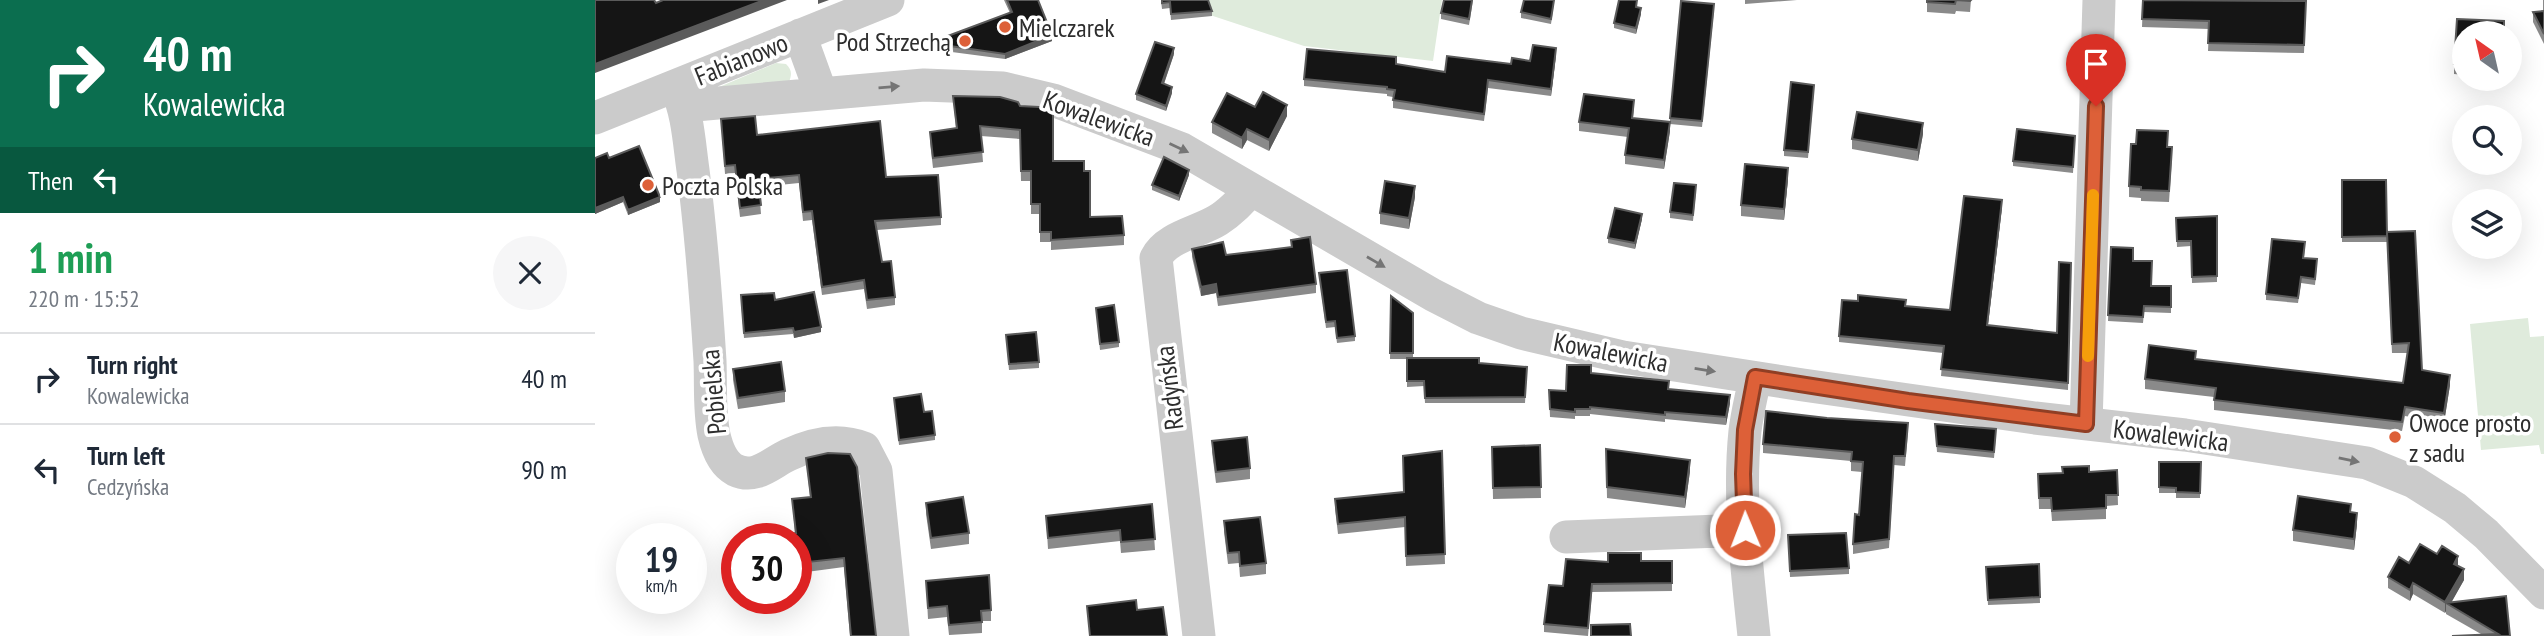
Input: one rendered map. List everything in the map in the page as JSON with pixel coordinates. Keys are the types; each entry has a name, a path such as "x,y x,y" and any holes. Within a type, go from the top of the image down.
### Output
{"street":[{"name":"Fabianowo","path":"595,117 680,96 800,35 888,0"},
{"path":"2086,424 2099,0"},
{"path":"800,35 821,93"},
{"name":"Kowalewicka","path":"680,96 821,93 936,85 1003,88 1028,93 1076,107 1181,149 1433,295 1478,318 1521,333 1591,351 1908,401 2336,457 2379,467 2414,482 2455,508 2486,534 2544,593"},
{"name":"Pobielska","path":"680,96 696,194 713,431 719,454 731,468 742,473 762,471 789,455 834,441 849,442 865,448 876,471 893,636"},
{"name":"Radyńska","path":"1199,636 1156,258 1159,251 1167,245 1225,215 1251,190"},
{"path":"1753,636 1743,474 1745,430 1755,377"},
{"path":"1566,537 1745,530"}],"green space":[{"path":"1204,0 1442,0 1433,61 1304,46 1210,15"},
{"path":"776,63 786,64 789,68 789,82 712,90"},
{"path":"2528,318 2530,337 2544,336 2544,454 2541,454 2539,445 2481,450 2470,324"}],"building":[{"path":"595,0 654,0 656,3 663,0 764,0 595,64"},
{"path":"1007,0 1038,0 1052,35 1005,54 929,43 1012,12"},
{"path":"1162,0 1208,0 1212,11 1171,14 1170,2 1162,3"},
{"path":"1444,0 1472,0 1469,19 1441,13"},
{"path":"1524,0 1554,0 1551,19 1521,12"},
{"path":"1619,0 1637,0 1636,7 1641,8 1636,28 1614,23"},
{"path":"1927,0 1956,0 1955,4"},
{"path":"2143,0 2306,1 2304,45 2208,43 2209,21 2142,19"},
{"path":"1681,1 1714,4 1702,121 1670,118"},
{"path":"2544,11 2544,34 2533,12"},
{"path":"2457,19 2504,21 2457,21"},
{"path":"1155,42 1174,48 1162,83 1172,87 1166,106 1136,94"},
{"path":"1533,45 1556,48 1551,89 1488,80 1484,114 1393,100 1395,90 1387,87 1304,79 1307,49 1396,57 1396,64 1445,72 1447,56 1511,64 1512,58 1530,61"},
{"path":"1791,82 1814,85 1808,152 1784,150"},
{"path":"1263,92 1287,105 1269,140 1247,129 1242,138 1212,122 1227,93 1255,107"},
{"path":"1584,94 1634,100 1632,118 1670,122 1664,160 1625,155 1629,128 1579,122"},
{"path":"953,96 1000,97 1018,102 1020,106 1053,111 1053,161 1084,161 1084,171 1090,171 1090,217 1122,216 1124,235 1051,240 1051,232 1040,232 1040,204 1031,204 1031,171 1021,171 1020,130 980,126 983,152 933,158 930,132 957,128"},
{"path":"1857,112 1923,123 1918,150 1852,139"},
{"path":"755,116 757,135 880,121 886,177 938,175 941,217 875,221 882,262 891,261 895,297 867,300 864,280 822,287 812,211 803,212 799,175 758,179 761,205 740,208 735,165 725,166 721,119"},
{"path":"2017,129 2075,136 2073,167 2013,161"},
{"path":"2137,130 2168,131 2167,147 2172,147 2169,191 2141,190 2141,187 2129,186 2131,144 2136,144"},
{"path":"639,146 660,197 628,210 623,197 595,208 595,158 607,153 609,158"},
{"path":"1164,157 1189,170 1179,196 1152,185"},
{"path":"1745,164 1788,168 1784,209 1741,205"},
{"path":"2342,180 2386,180 2387,236 2342,237"},
{"path":"1385,181 1415,186 1409,218 1380,213"},
{"path":"1674,183 1696,185 1693,215 1670,212"},
{"path":"1964,196 2002,200 1987,325 2057,333 2059,262 2071,263 2068,383 1941,369 1944,346 1839,336 1842,300 1858,301 1858,295 1906,300 1905,306 1950,310"},
{"path":"1615,208 1642,214 1635,243 1608,238"},
{"path":"2217,216 2217,276 2192,277 2191,241 2177,241 2176,218"},
{"path":"2415,231 2422,370 2450,375 2444,413 2405,407 2402,422 2214,400 2216,388 2145,379 2149,345 2196,351 2195,359 2403,383 2409,343 2392,344 2387,232"},
{"path":"1310,237 1316,284 1218,297 1216,284 1201,287 1192,249 1223,242 1226,255 1292,247 1291,240"},
{"path":"2272,239 2305,242 2303,258 2317,259 2315,279 2301,277 2298,298 2266,294"},
{"path":"2111,247 2133,248 2133,261 2152,261 2151,286 2171,286 2171,307 2144,306 2143,317 2108,315"},
{"path":"1347,270 1355,336 1337,338 1335,321 1326,322 1319,273"},
{"path":"814,292 821,327 794,332 793,328 744,333 741,295 774,293 775,300"},
{"path":"1391,296 1413,313 1413,353 1390,353"},
{"path":"1114,305 1119,342 1100,344 1096,308"},
{"path":"1036,332 1039,362 1009,364 1006,335"},
{"path":"1407,358 1479,358 1479,363 1527,367 1525,397 1425,398 1424,381 1407,381"},
{"path":"781,362 785,391 738,398 733,369"},
{"path":"1567,365 1591,365 1591,373 1669,381 1668,389 1730,395 1726,417 1665,412 1665,415 1590,407 1575,409 1575,412 1550,409 1549,390 1566,391"},
{"path":"921,394 924,412 932,411 935,435 899,440 894,398"},
{"path":"1766,411 1908,423 1905,456 1894,456 1889,539 1853,544 1855,514 1859,515 1863,462 1851,461 1852,452 1763,444"},
{"path":"1935,424 1996,429 1994,452 1937,446"},
{"path":"1247,437 1250,468 1216,472 1212,441"},
{"path":"1540,445 1541,487 1493,488 1492,447"},
{"path":"1606,449 1690,460 1685,497 1607,487"},
{"path":"1442,451 1445,554 1406,556 1405,517 1338,524 1335,499 1404,492 1403,456"},
{"path":"828,453 850,454 857,467 876,636 851,636 844,558 812,562 812,523 795,523 792,499 811,497 806,458"},
{"path":"2159,462 2201,462 2200,493 2176,492 2176,488 2159,487"},
{"path":"2089,466 2089,472 2117,470 2118,495 2106,495 2106,508 2052,511 2051,498 2039,498 2038,474 2063,473 2062,467"},
{"path":"2298,496 2351,504 2350,512 2357,513 2354,539 2293,530"},
{"path":"963,497 969,533 931,538 926,503"},
{"path":"1152,504 1155,539 1121,542 1120,530 1048,538 1046,516"},
{"path":"1260,517 1266,563 1240,566 1239,552 1228,553 1224,521"},
{"path":"1846,533 1849,568 1790,571 1788,535"},
{"path":"2420,544 2437,554 2442,546 2458,556 2454,564 2464,569 2445,602 2413,583 2410,590 2388,577 2399,557 2409,563"},
{"path":"1608,553 1641,553 1641,561 1672,561 1672,583 1592,584 1588,628 1544,624 1549,585 1563,586 1566,559 1608,562"},
{"path":"2039,564 2040,597 1988,600 1986,567"},
{"path":"989,575 991,610 981,611 982,622 949,625 947,606 928,608 926,581"},
{"path":"2506,596 2510,636 2452,636 2498,634 2446,603"},
{"path":"1136,600 1137,610 1163,607 1167,636 1090,636 1087,606"},
{"path":"1630,624 1631,636 1591,636 1591,625"}],"slow traffic":[{"path":"2088,356 2093,195"}],"place":[{"name":"Mielczarek","path":"1005,27"},
{"name":"Pod Strzechą","path":"965,41"},
{"name":"Poczta Polska","path":"648,185"},
{"name":"Owoce prosto z sadu","path":"2395,437"}],"route":[{"path":"1745,530 1745,430 1755,377 1908,401 2086,424 2096,106"}]}
